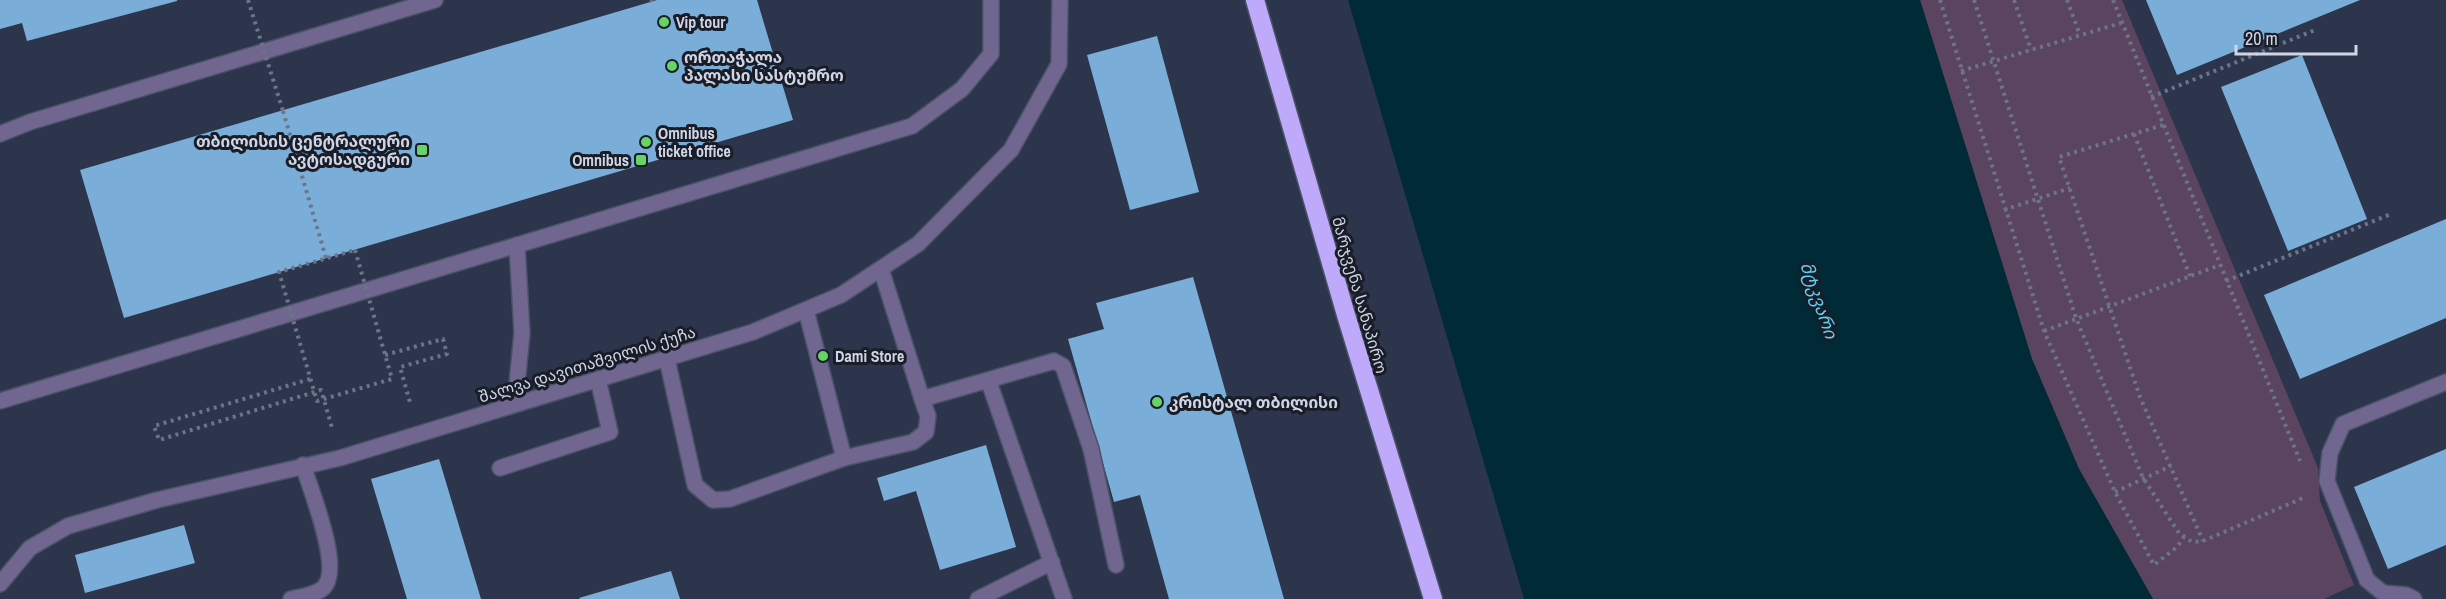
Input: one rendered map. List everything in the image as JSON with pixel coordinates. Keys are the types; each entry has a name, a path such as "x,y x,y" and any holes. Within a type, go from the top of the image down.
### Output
{"highway":[{"name":"მარჯვენა სანაპირო","path":"1255,0 1346,315 1433,599"}],"street":[{"path":"0,134 30,122 435,0"},
{"path":"0,401 912,126 962,88 991,54 991,0"},
{"name":"შალვა დავითაშვილის ქუჩა","path":"2,599 0,583 30,548 68,526 157,500 340,458 753,332 841,295 918,244 1011,150 1059,64 1060,0"},
{"path":"515,404 522,333 517,246"},
{"path":"667,359 696,485 713,500 730,499 844,458 913,442 926,432 928,416 881,269"},
{"path":"806,310 844,458"},
{"path":"922,399 988,382 1053,361 1063,366 1091,449 1116,565"},
{"path":"500,468 610,432 598,379"},
{"path":"988,382 1064,599"},
{"path":"2414,599 2406,595 2383,593 2367,580 2327,481 2330,453 2343,424 2446,382"},
{"path":"291,599 323,588 331,576 330,556 303,465"},
{"path":"978,599 1052,562"}],"path":[{"path":"248,0 326,258"},
{"path":"1941,0 2004,210 2044,332 2115,492 2154,565 2176,547 2184,536"},
{"path":"1974,0 2076,318 2143,478 2179,533 2192,542 2204,541 2313,494"},
{"path":"2014,0 2031,50"},
{"path":"2067,0 2080,35"},
{"path":"2113,0 2301,462"},
{"path":"1961,71 2121,23"},
{"path":"2151,97 2315,30"},
{"path":"2163,125 2060,157 2140,397 2204,541"},
{"path":"2134,134 2190,276"},
{"path":"2004,210 2070,189"},
{"path":"2226,281 2391,213"},
{"path":"355,250 392,380 317,401 279,272 326,258 355,250"},
{"path":"2044,332 2220,265"},
{"path":"385,355 443,339 447,354 400,367 408,396"},
{"path":"310,379 154,426 159,440 321,390 340,458"},
{"path":"2115,492 2171,466"}],"shaded area":[{"path":"1920,0 2122,0 2318,468 2320,501 2354,585 2324,599 2153,599 2079,469 2032,359"}],"water":[{"name":"მტკვარი","path":"1348,0 1920,0 2032,359 2079,469 2153,599 1524,599"}],"building":[{"path":"0,0 177,1 27,41 22,23 0,29"},
{"name":"თბილისის ცენტრალური ავტოსადგური","path":"657,0 757,0 793,120 124,318 80,170"},
{"path":"2146,0 2360,0 2177,75"},
{"path":"1157,36 1199,192 1130,210 1087,55"},
{"path":"2302,55 2367,219 2288,251 2221,87"},
{"path":"2446,219 2446,318 2300,379 2264,295"},
{"name":"კრისტალ თბილისი","path":"1193,277 1284,599 1169,599 1140,495 1114,502 1068,339 1104,329 1096,303"},
{"path":"986,445 1016,547 940,570 916,491 884,501 877,478"},
{"path":"2446,449 2446,545 2388,569 2354,487"},
{"path":"439,459 481,599 407,599 371,479"},
{"path":"184,525 195,563 85,593 75,555"},
{"path":"671,571 680,599 579,598"}],"place":[{"name":"Vip tour","path":"664,22"},
{"name":"ორთაჭალა პალასი სასტუმრო","path":"672,66"},
{"name":"Omnibus ticket office","path":"646,142"},
{"name":"თბილისის ცენტრალური ავტოსადგური","path":"422,150"},
{"name":"Omnibus","path":"641,160"},
{"name":"Dami Store","path":"823,356"},
{"name":"კრისტალ თბილისი","path":"1157,402"}]}
